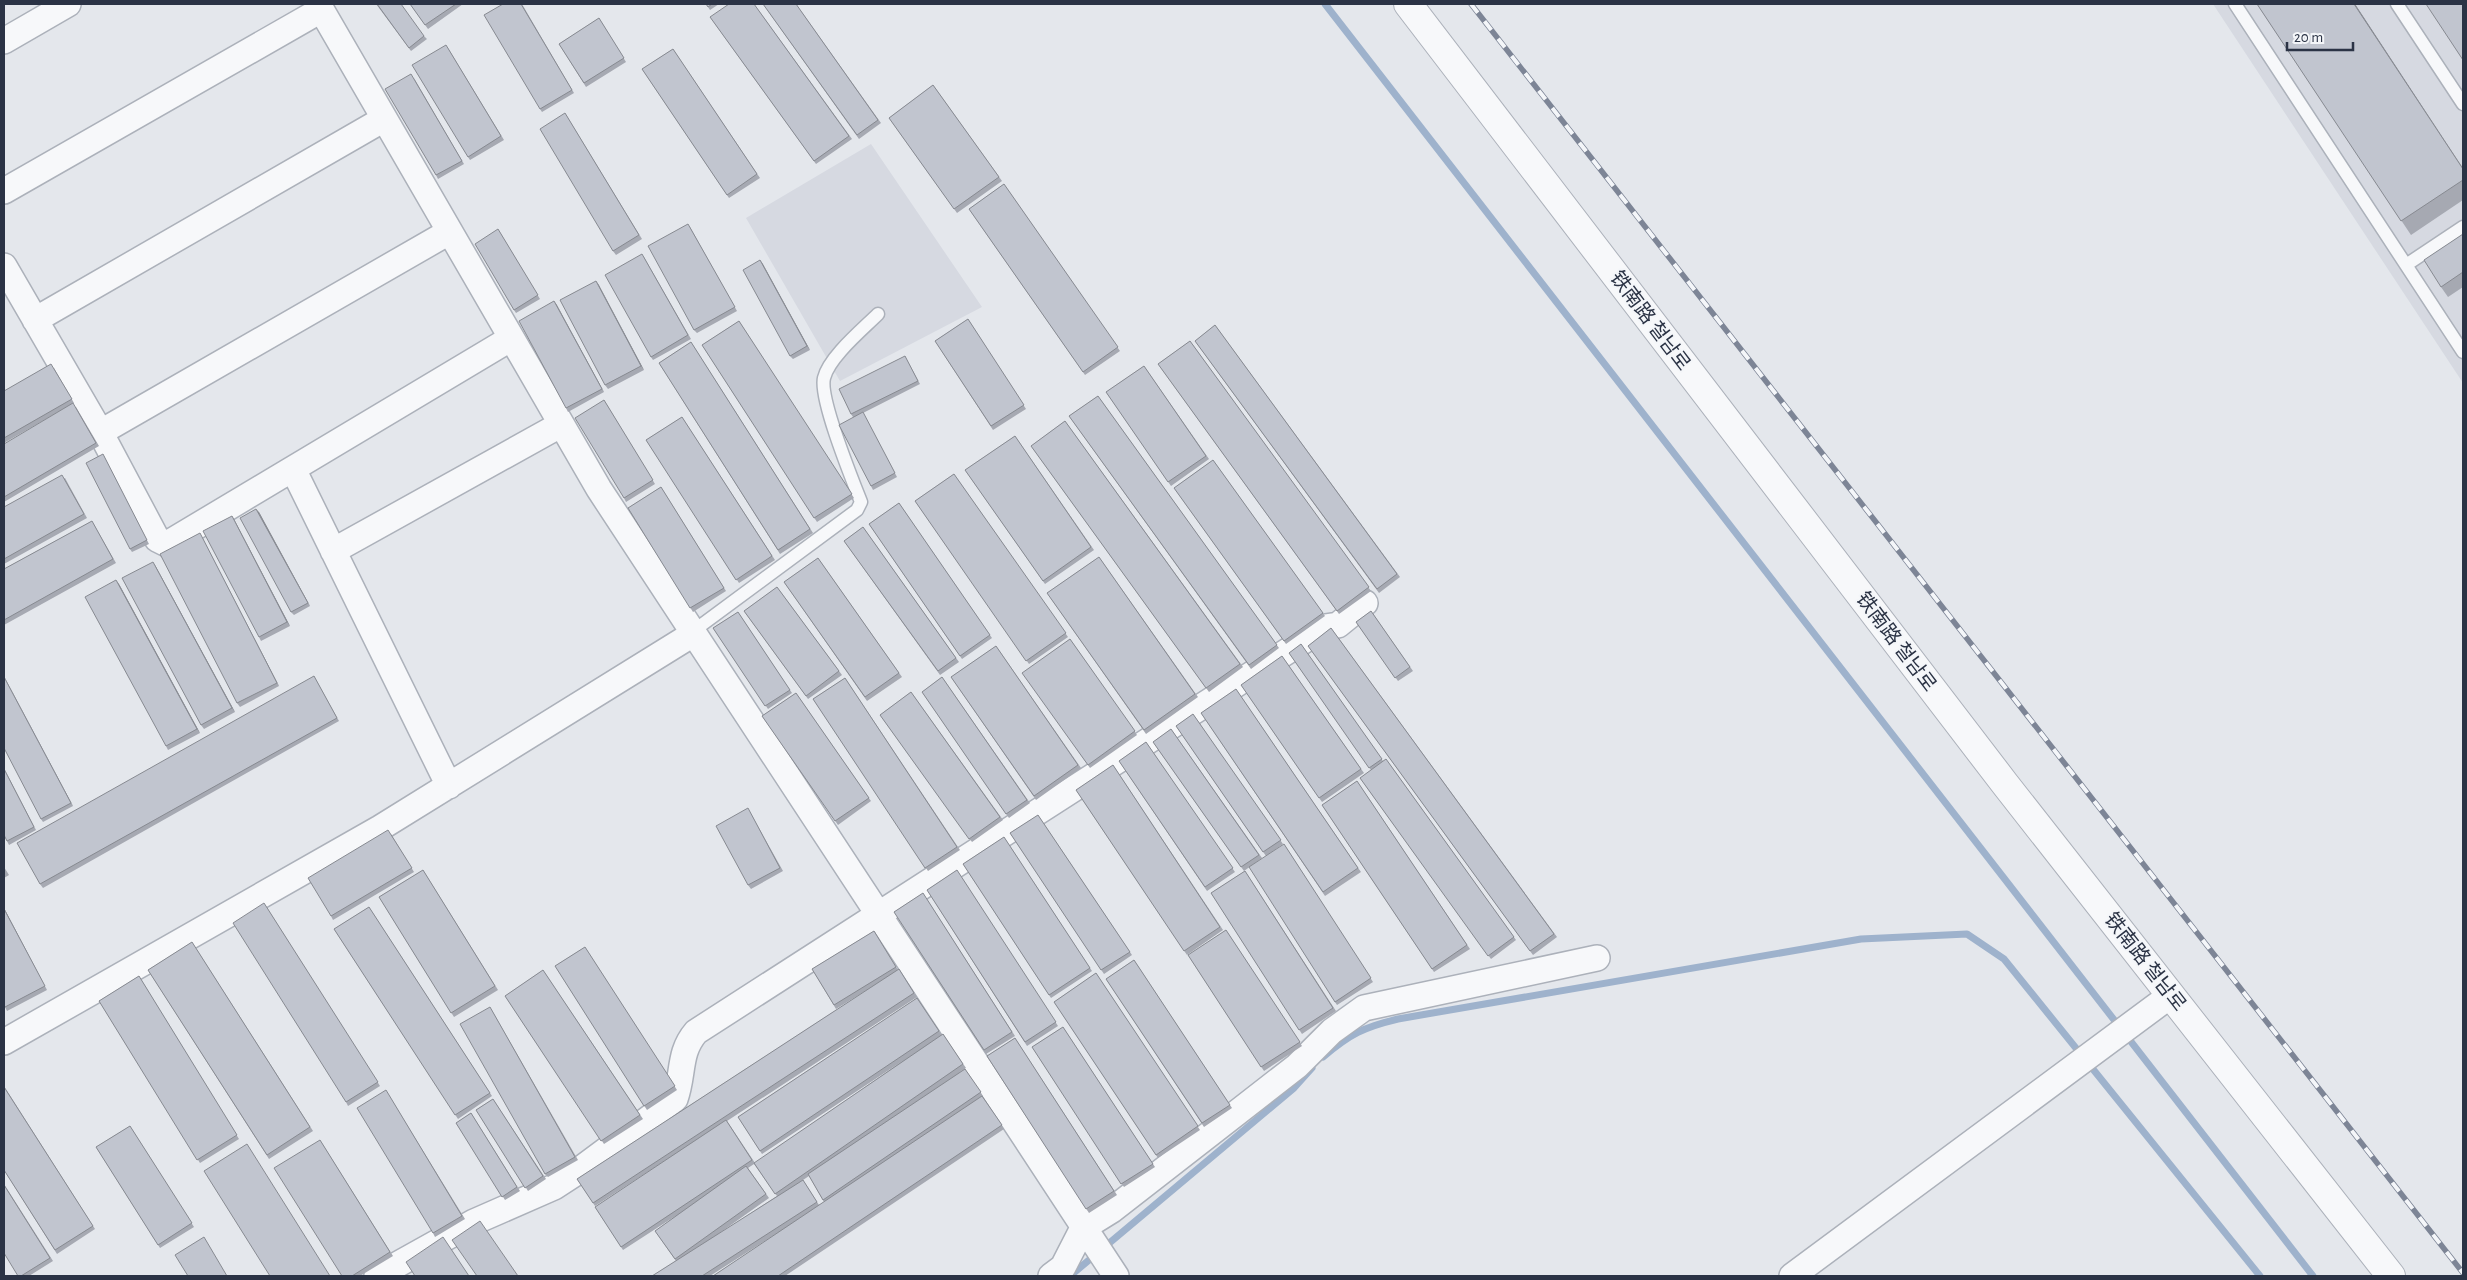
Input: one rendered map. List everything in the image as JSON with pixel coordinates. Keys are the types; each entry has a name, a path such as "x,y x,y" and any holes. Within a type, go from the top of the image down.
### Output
{"street":[{"path":"4,41 68,4"},
{"name":"铁南路 철남로","path":"1408,4 2005,784 2391,1276"},
{"path":"4,190 320,7 560,425 693,633 1100,1253"},
{"path":"35,320 384,119"},
{"path":"101,432 449,232"},
{"path":"4,266 101,432 157,539 167,544 510,339"},
{"path":"334,551 560,425"},
{"path":"293,469 449,786"},
{"path":"377,1276 474,1222 554,1186 574,1174 675,1099 680,1086 684,1048 696,1032 1325,627 1338,625 1364,603"},
{"path":"4,1042 380,828 693,633"},
{"path":"1100,1253 1112,1210 1297,1066 1332,1031 1364,1008 1597,958"},
{"path":"1792,1276 2171,995"},
{"path":"1051,1276 1062,1267 1100,1253"}],"lane":[{"path":"2235,4 2463,352"},
{"path":"2396,4 2463,104"},
{"path":"2406,265 2463,226"},
{"path":"693,633 857,510 860,502 827,409 824,378 839,354 878,314"}],"shaded area":[{"path":"2213,4 2463,4 2463,383"},
{"path":"871,144 982,307 840,381 746,218"}],"building":[{"path":"377,4 401,4 424,36 409,48"},
{"path":"410,4 456,4 425,25"},
{"path":"503,4 521,4 572,90 540,109 484,15"},
{"path":"729,4 754,4 849,136 814,161 710,17"},
{"path":"763,4 796,4 878,120 857,135"},
{"path":"2257,4 2354,4 2463,169 2463,180 2401,221"},
{"path":"2426,4 2463,4 2463,60"},
{"path":"599,18 624,58 584,83 559,44"},
{"path":"446,45 501,136 468,157 412,65"},
{"path":"673,49 757,174 727,195 642,69"},
{"path":"411,74 462,161 436,175 385,89"},
{"path":"933,85 999,177 954,209 889,118"},
{"path":"565,113 639,235 613,251 540,129"},
{"path":"1004,184 1118,347 1083,372 969,209"},
{"path":"688,224 735,307 694,330 648,246"},
{"path":"498,229 538,295 514,310 475,244"},
{"path":"2463,234 2463,272 2441,287 2424,260"},
{"path":"642,254 688,335 651,357 605,275"},
{"path":"760,260 807,346 790,356 743,270"},
{"path":"596,281 641,366 605,385 560,300"},
{"path":"554,301 602,389 566,408 519,321"},
{"path":"968,319 1024,405 991,426 935,341"},
{"path":"739,321 852,494 814,518 702,345"},
{"path":"1215,325 1397,574 1377,589 1195,341"},
{"path":"1190,341 1369,587 1337,611 1158,364"},
{"path":"691,342 810,529 778,550 659,363"},
{"path":"905,356 918,381 851,414 839,389"},
{"path":"51,364 72,399 4,438 4,391"},
{"path":"1144,366 1206,456 1168,482 1106,392"},
{"path":"1098,396 1277,645 1249,665 1069,416"},
{"path":"604,400 653,480 624,498 575,418"},
{"path":"73,403 96,443 4,497 4,444"},
{"path":"863,412 895,473 871,486 839,425"},
{"path":"682,417 772,556 736,580 646,440"},
{"path":"1065,421 1240,664 1206,688 1031,446"},
{"path":"1015,436 1091,547 1043,581 965,470"},
{"path":"103,454 147,540 130,549 86,463"},
{"path":"1213,460 1323,613 1284,641 1174,488"},
{"path":"954,474 1066,633 1026,661 915,501"},
{"path":"62,475 84,514 4,559 4,507"},
{"path":"661,487 724,588 690,608 628,508"},
{"path":"899,503 990,635 960,656 869,524"},
{"path":"256,509 308,603 291,612 240,518"},
{"path":"232,516 287,622 259,637 203,531"},
{"path":"92,521 113,559 4,620 4,569"},
{"path":"863,527 956,658 938,671 844,541"},
{"path":"200,533 277,683 237,703 160,554"},
{"path":"1099,557 1195,694 1144,730 1047,593"},
{"path":"818,558 899,673 865,697 784,582"},
{"path":"153,562 232,708 201,725 122,578"},
{"path":"116,580 197,729 166,746 85,597"},
{"path":"777,587 839,671 806,696 744,611"},
{"path":"1371,611 1410,667 1395,678 1356,622"},
{"path":"738,612 790,690 765,706 713,628"},
{"path":"1331,628 1554,934 1530,951 1308,646"},
{"path":"1070,639 1135,731 1088,765 1022,673"},
{"path":"1301,644 1382,759 1369,768 1289,653"},
{"path":"996,646 1078,765 1034,796 951,677"},
{"path":"1282,656 1361,769 1319,798 1241,685"},
{"path":"314,676 337,718 40,884 17,843"},
{"path":"4,677 71,803 41,819 4,748"},
{"path":"942,677 1027,800 1006,814 922,692"},
{"path":"845,678 957,847 925,868 813,699"},
{"path":"1236,689 1358,868 1323,892 1201,713"},
{"path":"911,692 1000,817 969,839 880,715"},
{"path":"796,693 869,798 835,821 762,716"},
{"path":"1193,714 1281,840 1263,852 1176,726"},
{"path":"1171,729 1259,855 1241,867 1153,742"},
{"path":"1146,742 1233,868 1205,887 1119,761"},
{"path":"1386,759 1514,937 1488,956 1360,778"},
{"path":"1113,765 1220,927 1184,951 1076,790"},
{"path":"4,769 34,827 7,841 4,835"},
{"path":"1357,781 1467,945 1432,969 1322,805"},
{"path":"748,808 780,868 748,885 716,826"},
{"path":"1038,815 1130,952 1101,970 1010,833"},
{"path":"388,830 412,868 331,916 308,878"},
{"path":"1004,837 1090,968 1049,995 963,864"},
{"path":"1284,844 1371,978 1335,1002 1249,867"},
{"path":"423,870 495,986 451,1013 379,897"},
{"path":"957,870 1056,1022 1025,1042 927,890"},
{"path":"1245,871 1333,1008 1299,1030 1211,893"},
{"path":"923,893 1012,1032 984,1050 894,912"},
{"path":"264,903 378,1082 346,1102 233,923"},
{"path":"369,907 490,1093 455,1115 334,929"},
{"path":"4,909 45,986 5,1007 4,1005"},
{"path":"1226,930 1300,1042 1261,1067 1188,955"},
{"path":"874,931 896,967 834,1005 812,969"},
{"path":"192,942 310,1127 267,1155 148,970"},
{"path":"585,947 675,1086 644,1106 555,966"},
{"path":"1134,960 1230,1105 1202,1123 1106,979"},
{"path":"899,969 914,993 593,1203 577,1179"},
{"path":"543,970 640,1115 601,1141 505,996"},
{"path":"1096,973 1198,1126 1156,1155 1054,1002"},
{"path":"139,976 237,1135 197,1160 99,1001"},
{"path":"917,998 939,1031 760,1151 738,1117"},
{"path":"490,1007 575,1157 545,1174 460,1024"},
{"path":"1063,1027 1153,1164 1121,1184 1032,1047"},
{"path":"943,1034 963,1064 775,1194 754,1163"},
{"path":"1015,1038 1114,1191 1086,1209 987,1056"},
{"path":"965,1069 981,1092 823,1200 808,1174"},
{"path":"4,1087 93,1226 55,1250 4,1170"},
{"path":"386,1090 462,1216 433,1233 357,1108"},
{"path":"982,1096 1002,1125 778,1276 713,1276"},
{"path":"493,1099 543,1176 525,1188 476,1110"},
{"path":"471,1113 517,1187 502,1197 456,1123"},
{"path":"726,1120 752,1160 621,1247 595,1207"},
{"path":"130,1126 192,1223 158,1245 96,1147"},
{"path":"320,1140 390,1252 352,1276 342,1276 274,1168"},
{"path":"247,1144 330,1276 270,1276 204,1171"},
{"path":"746,1166 766,1194 675,1259 655,1231"},
{"path":"803,1180 817,1202 702,1276 652,1276"},
{"path":"4,1185 50,1258 21,1276 18,1276 4,1253"},
{"path":"480,1221 518,1276 477,1276 452,1240"},
{"path":"204,1237 227,1276 188,1276 175,1255"},
{"path":"443,1237 469,1276 415,1276 406,1262"}],"waterway":[{"path":"1325,4 2313,1276"},
{"path":"1323,1057 1341,1042 1358,1032 1398,1019 1861,939 1967,934 2004,959 2260,1276"},
{"path":"1070,1276 1294,1088 1312,1068"}],"railway":[{"path":"1471,4 2463,1273"}]}
